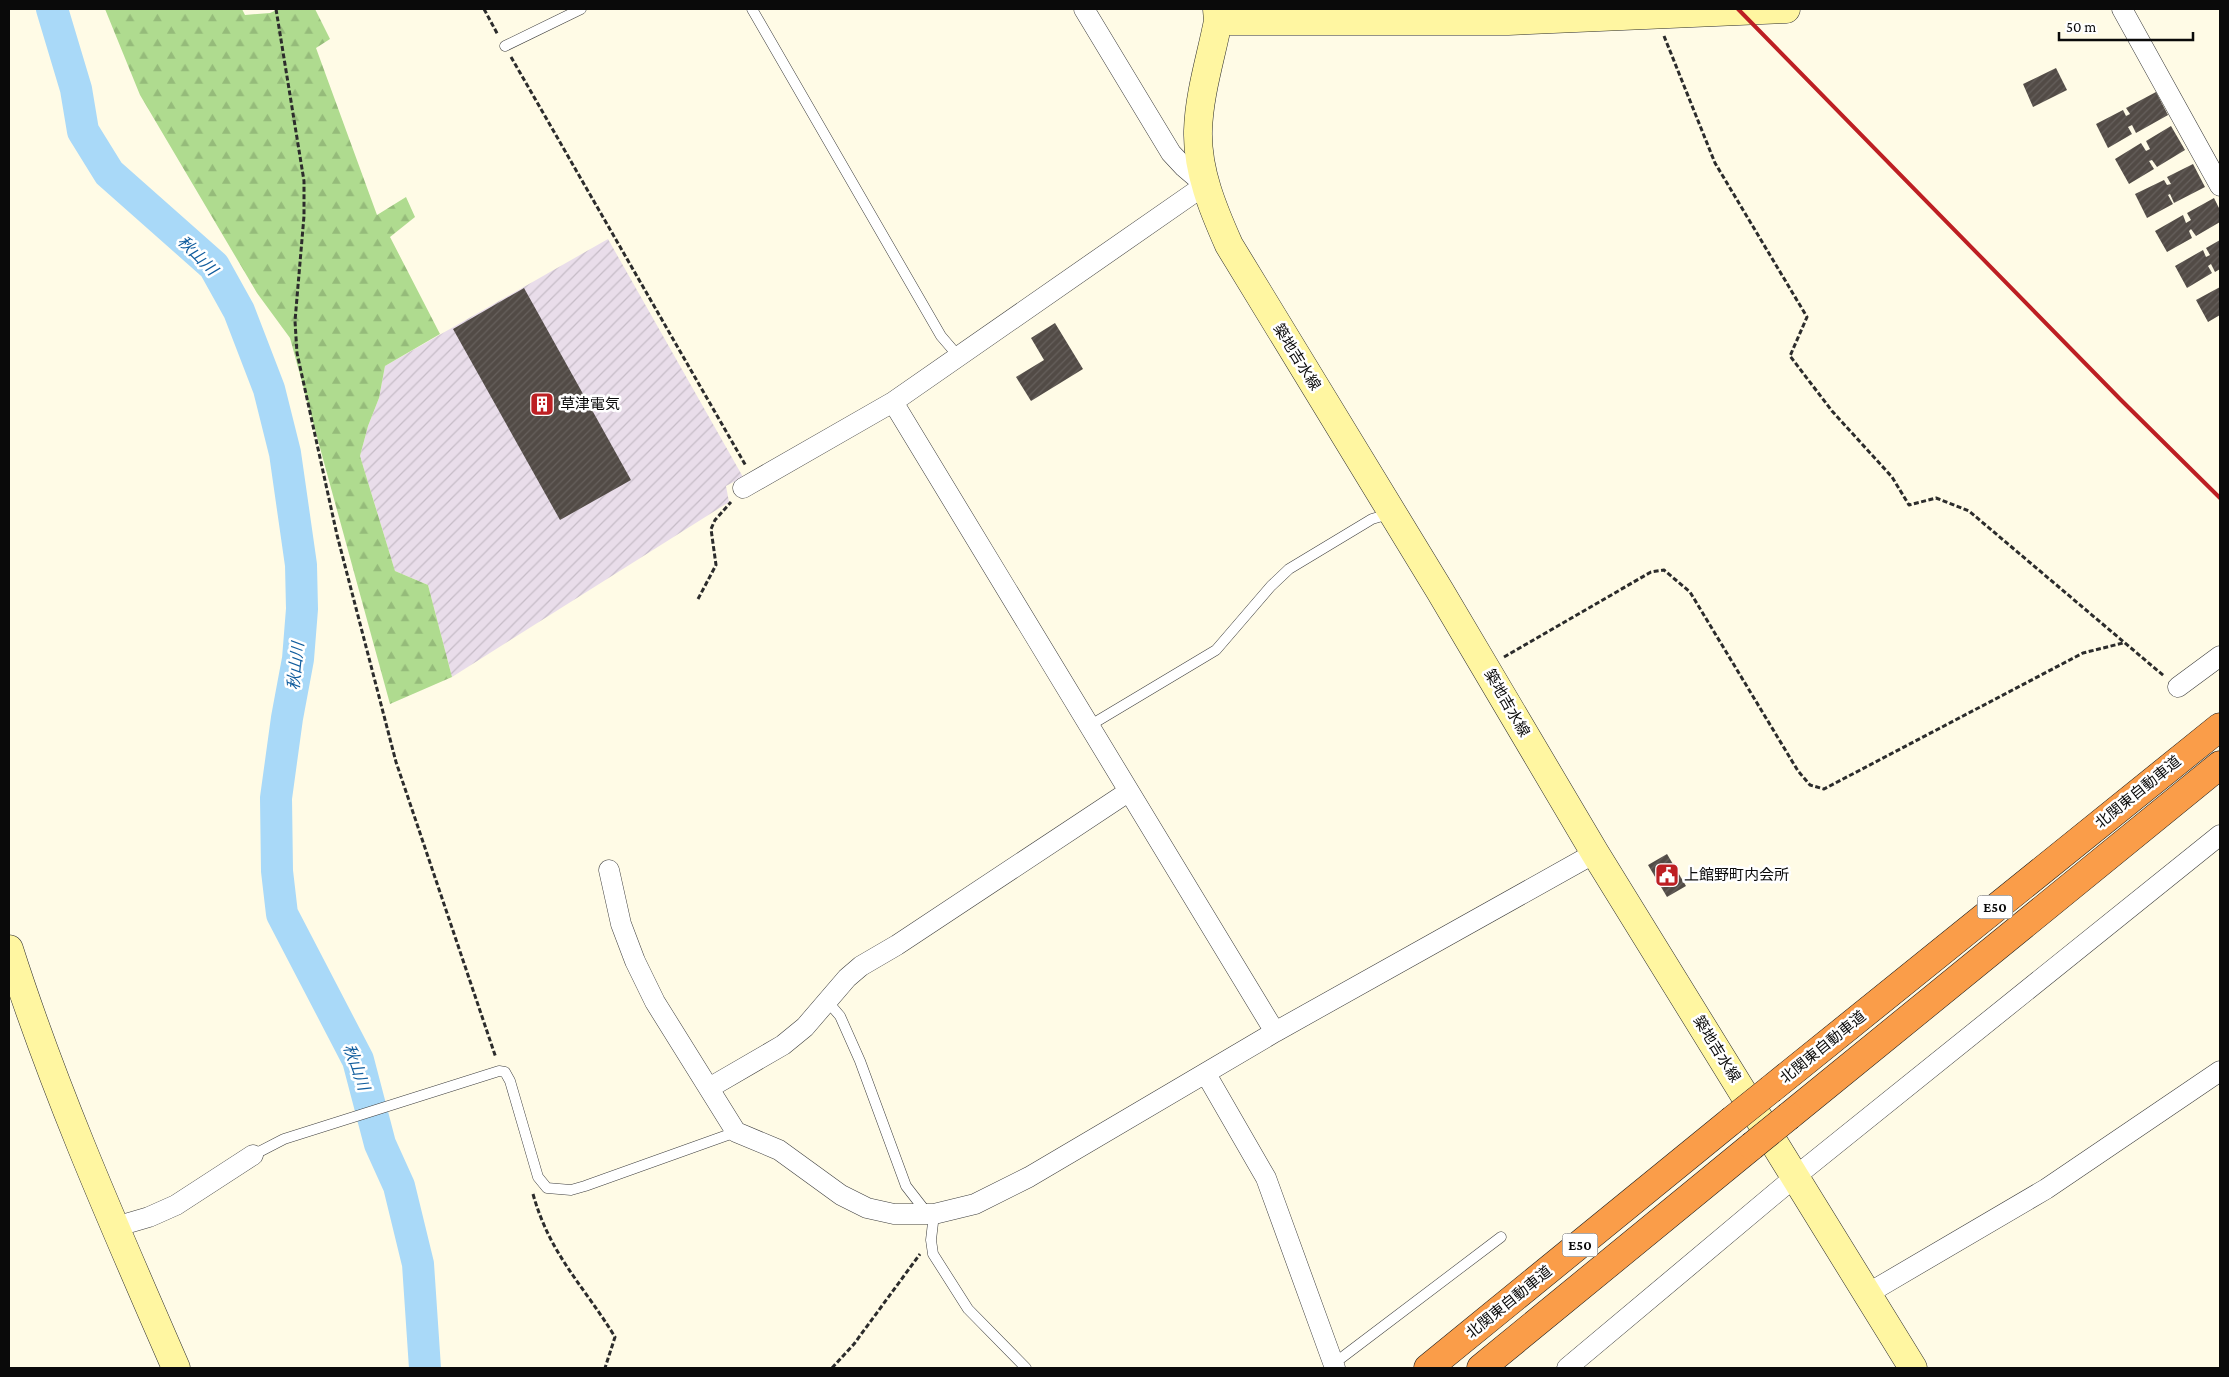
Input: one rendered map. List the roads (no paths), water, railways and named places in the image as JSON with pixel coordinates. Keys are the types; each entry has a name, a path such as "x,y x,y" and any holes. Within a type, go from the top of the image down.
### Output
{"highway":[{"name":"北関東自動車道","path":"1428,1368 2220,727"},
{"name":"北関東自動車道","path":"1481,1368 2220,765"}],"main road":[{"path":"1218,15 1660,14 1771,9"},
{"name":"築地吉水線","path":"1218,15 1198,131 1199,151 1206,185 1217,220 1243,270 1393,512 1595,853 1913,1368"},
{"path":"9,949 52,1074 176,1368"}],"street":[{"path":"748,485 893,402 1206,185 1184,168 1171,152 1084,9"},
{"path":"2122,9 2220,186"},
{"path":"893,402 1275,1032"},
{"path":"2178,688 2220,656"},
{"path":"709,1088 783,1045 805,1027 847,978 862,966 919,931 1128,792"},
{"path":"1567,1368 1796,1176 2220,835"},
{"path":"609,870 621,924 635,961 655,1002 736,1132 779,1150 841,1195 867,1208 894,1214 931,1213 975,1204 1029,1177 1275,1032 1595,853"},
{"path":"1867,1294 2046,1189 2220,1071"},
{"path":"1206,1074 1266,1178 1332,1367"},
{"path":"115,1227 149,1218 176,1205 253,1155"}],"lane":[{"path":"505,46 581,9"},
{"path":"752,9 942,336 959,357"},
{"path":"1089,726 1216,650 1288,570 1372,519 1393,512"},
{"path":"828,1002 840,1016 860,1061 906,1186 931,1213 933,1254 968,1309 1026,1368"},
{"path":"253,1155 284,1139 491,1072 505,1072 510,1081 538,1177 547,1188 571,1190 585,1186 736,1132"},
{"path":"1332,1367 1501,1237"}],"waterway":[{"name":"秋山川","path":"52,9 76,89 83,131 109,173 214,266 239,311 269,389 285,453 301,565 302,609 298,659 287,718 276,798 277,871 282,914 358,1060 380,1144 399,1186 418,1264 425,1368"}],"railway":[{"path":"1738,9 2121,400 2220,498"}],"place":[{"name":"草津電気","path":"542,404"},
{"name":"上館野町内会所","path":"1667,875"}]}
